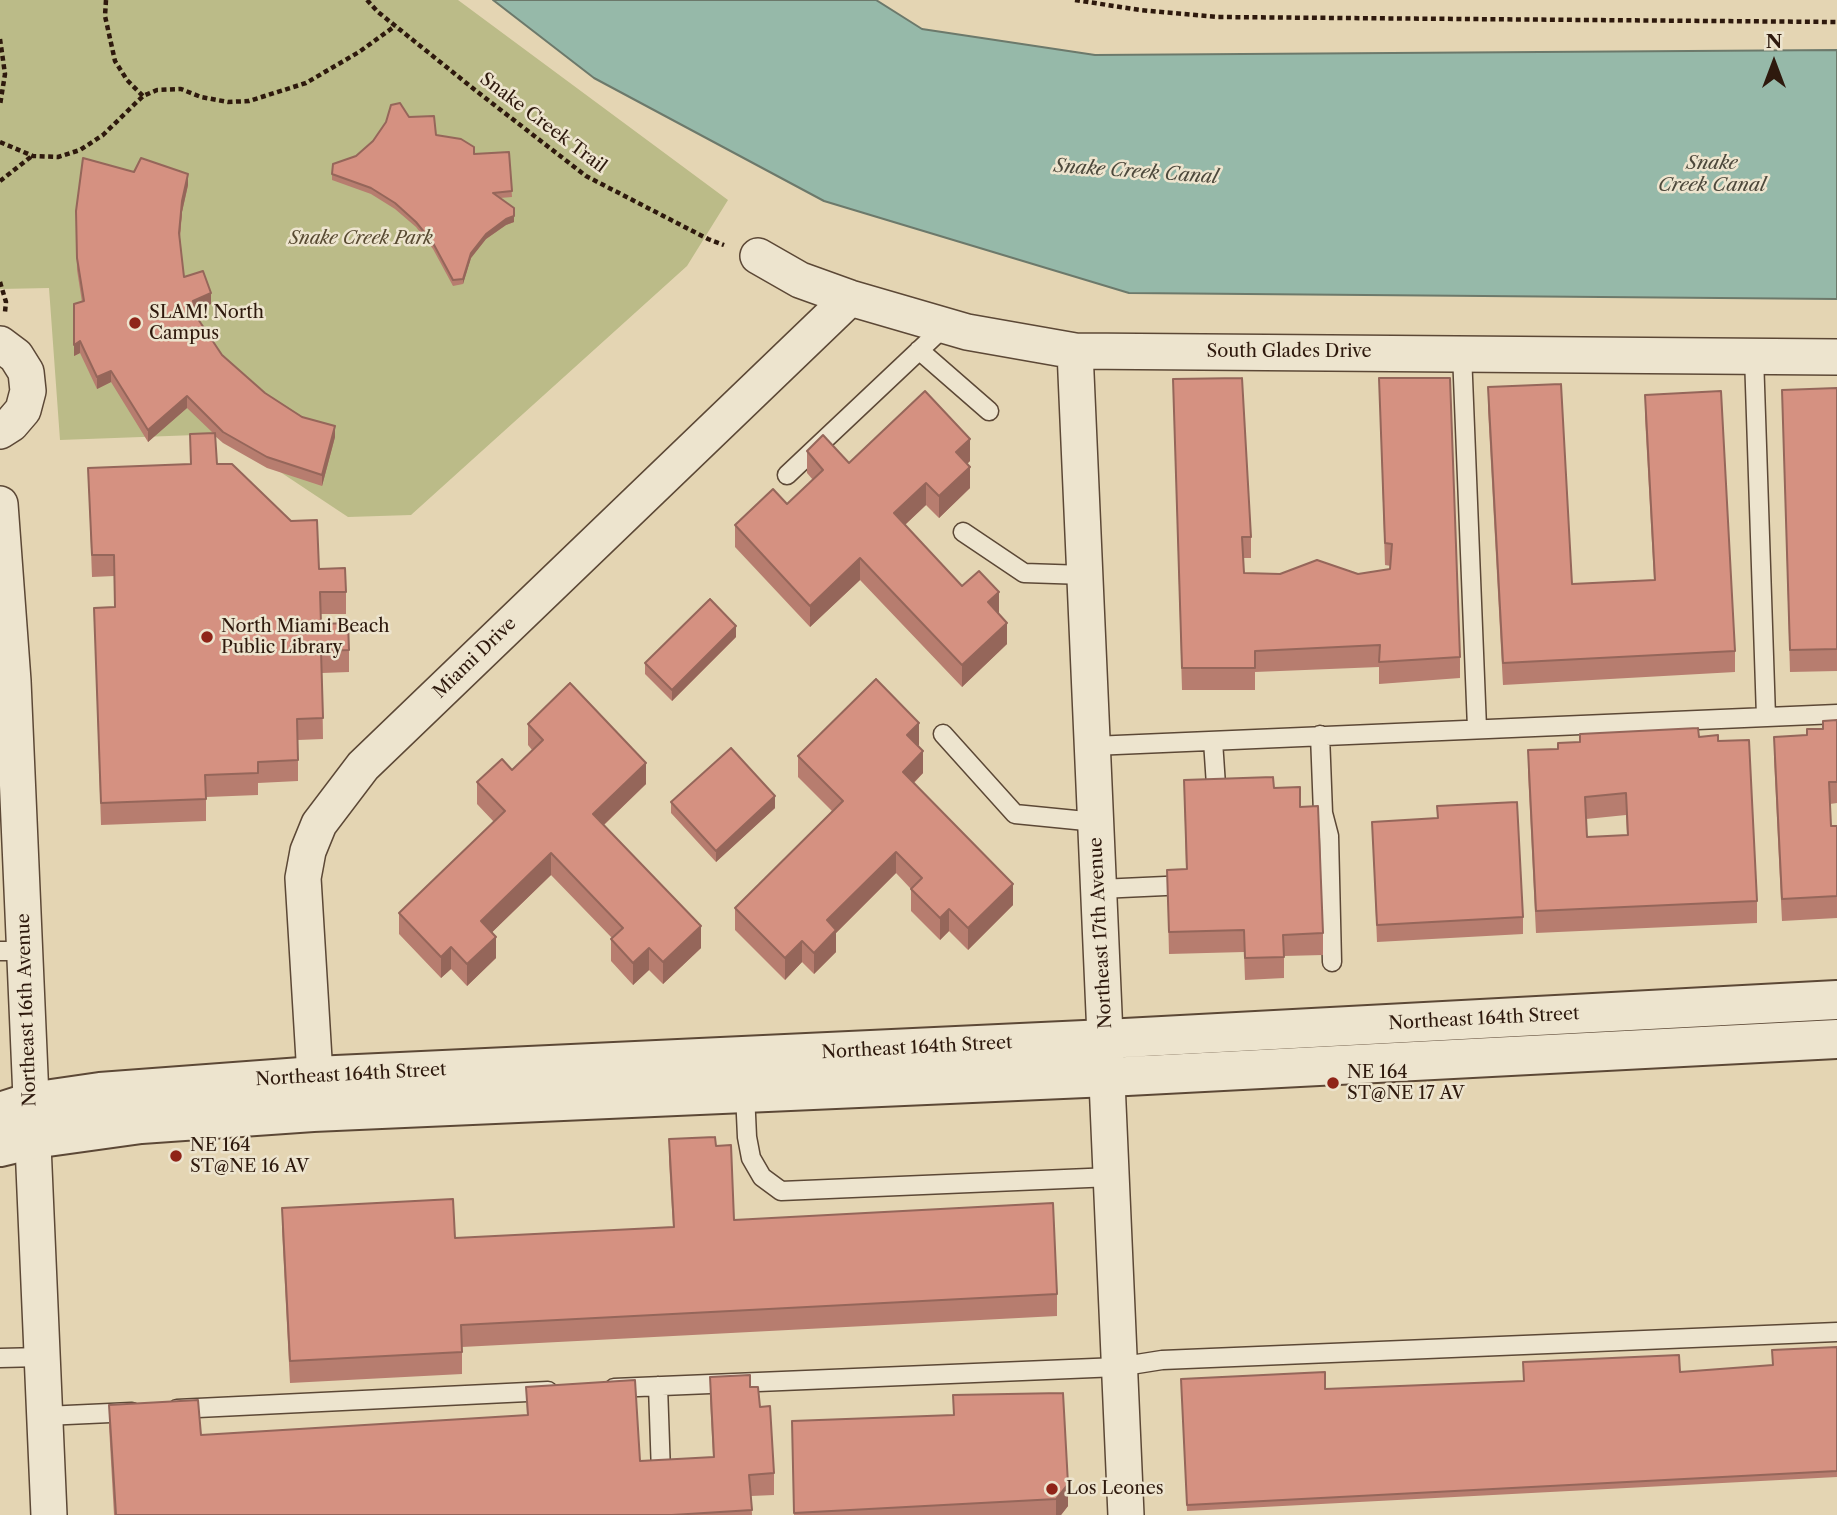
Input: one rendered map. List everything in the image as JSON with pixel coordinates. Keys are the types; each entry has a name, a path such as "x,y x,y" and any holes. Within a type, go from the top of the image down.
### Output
{"street":[{"name":"South Glades Drive","path":"758,256 800,280 850,298 967,332 1075,351 1837,357"},
{"name":"Miami Drive","path":"314,1094 303,878 309,851 331,806 363,766 850,298"},
{"path":"0,344 16,356 26,372 28,391 23,410 11,424 0,431"},
{"name":"Northeast 17th Avenue","path":"1075,351 1126,1515"},
{"name":"Northeast 16th Avenue","path":"0,504 7,681 16,1143 42,1357 49,1515"},
{"name":"Northeast 164th Street","path":"16,1143 314,1094 1106,1040 1837,1000"},
{"name":"Northeast 164th Street","path":"16,1107 100,1092 744,1093 1837,1039"}],"lane":[{"path":"788,475 945,326"},
{"path":"919,350 989,411"},
{"path":"1462,353 1477,728"},
{"path":"1754,356 1766,717"},
{"path":"963,532 1024,573 1085,575"},
{"path":"1093,746 1837,714"},
{"path":"943,734 1015,814 1096,822"},
{"path":"1320,735 1323,813 1329,836 1325,882 1332,962"},
{"path":"1213,741 1217,800"},
{"path":"1100,889 1187,885"},
{"path":"744,1093 751,1158 762,1177 781,1191 1112,1177"},
{"path":"602,1389 1118,1367 1162,1360 1837,1332"},
{"path":"0,1359 42,1357"},
{"path":"658,1386 661,1473"},
{"path":"45,1416 561,1391"}],"path":[{"path":"106,0 105,16 115,61 127,80 143,96"},
{"name":"Snake Creek Trail","path":"367,0 395,26 586,176 708,239 758,256"},
{"path":"1075,0 1217,17 1837,22"},
{"path":"1133,9 1136,0"},
{"path":"0,142 33,156 58,158 80,150 103,135 143,96 157,90 181,89 201,97 228,102 249,101 306,83 359,52 395,26"},
{"path":"0,39 5,74 0,105"},
{"path":"0,181 33,156"}],"green space":[{"name":"Snake Creek Park","path":"0,0 458,0 728,200 687,266 411,515 348,517 223,434 60,440 49,288 0,289"}],"water":[{"name":"Snake Creek Canal","path":"493,0 876,0 922,29 1095,55 1837,50 1837,299 1129,293 824,201 594,78"}],"building":[{"path":"400,103 409,117 434,116 436,135 461,139 474,147 474,154 509,152 512,191 493,193 514,208 514,216 486,234 471,253 463,279 453,280 433,243 416,222 395,203 371,188 332,174 333,164 356,156 373,141 386,122 391,105"},
{"name":"SLAM! North Campus","path":"83,158 134,172 141,158 188,174 179,233 184,277 203,271 211,293 193,301 198,319 222,355 265,393 302,417 335,426 322,475 267,457 223,432 187,396 148,430 111,371 97,377 80,341 74,345 74,304 84,301 77,258 76,211"},
{"path":"1242,378 1251,537 1242,537 1244,573 1280,574 1317,560 1358,574 1390,569 1392,544 1385,543 1379,378 1450,378 1460,657 1379,662 1380,645 1255,651 1255,668 1182,668 1173,379"},
{"path":"1561,384 1572,584 1655,580 1645,395 1721,391 1735,651 1503,663 1488,387"},
{"path":"1837,388 1837,649 1790,650 1782,390"},
{"path":"925,391 970,439 956,452 970,467 939,496 926,483 894,513 962,586 979,571 999,592 988,602 1007,623 962,665 860,558 810,606 735,525 773,489 787,504 823,470 807,451 823,435 849,463"},
{"name":"North Miami Beach Public Library","path":"215,433 217,464 232,464 291,521 317,520 319,569 345,568 346,592 320,592 321,624 348,623 349,650 321,651 323,718 297,719 298,760 258,762 258,773 205,775 206,799 101,803 94,608 115,607 114,555 92,555 88,468 191,464 190,434"},
{"path":"710,599 736,626 672,690 645,663"},
{"path":"876,679 919,723 907,735 923,751 903,772 1013,884 968,928 949,909 940,918 911,889 922,878 896,852 827,920 836,930 814,953 802,941 785,958 735,908 843,801 798,756"},
{"path":"570,683 646,763 593,814 701,926 663,962 649,948 633,963 611,939 623,928 551,853 481,921 496,937 467,964 451,947 441,957 399,913 505,811 477,782 502,759 512,770 543,740 528,724"},
{"path":"1837,720 1837,782 1829,782 1831,826 1837,826 1837,896 1782,899 1774,737 1807,735 1807,729 1823,729 1823,721"},
{"path":"1698,728 1699,737 1718,735 1718,741 1749,740 1757,901 1536,911 1528,750 1558,749 1558,743 1580,742 1580,734","holes":["1626,793 1628,835 1587,837 1585,797"]},
{"path":"731,748 775,796 716,851 671,802"},
{"path":"1273,777 1274,788 1300,787 1300,807 1318,806 1323,933 1283,935 1284,957 1245,958 1244,930 1169,932 1167,870 1187,869 1184,780"},
{"path":"1517,802 1523,917 1377,925 1372,822 1438,818 1437,806"},
{"path":"715,1137 716,1146 731,1145 734,1220 1053,1203 1057,1294 461,1325 462,1352 290,1361 282,1208 453,1199 455,1238 674,1227 669,1139"},
{"path":"1837,1347 1837,1471 1187,1505 1181,1379 1325,1372 1325,1389 1524,1381 1523,1362 1679,1355 1680,1372 1773,1365 1772,1350"},
{"path":"750,1375 750,1387 758,1387 760,1407 770,1406 774,1473 749,1475 752,1510 672,1515 116,1515 109,1405 198,1400 201,1435 528,1415 526,1387 635,1380 640,1461 714,1457 710,1377"},
{"path":"1063,1393 1068,1484 1056,1499 794,1513 792,1421 954,1415 953,1395"}],"place":[{"name":"SLAM! North Campus","path":"135,323"},
{"name":"North Miami Beach Public Library","path":"207,637"},
{"name":"NE 164 ST@NE 17 AV","path":"1333,1083"},
{"name":"NE 164 ST@NE 16 AV","path":"176,1156"},
{"name":"Los Leones","path":"1052,1489"}]}
